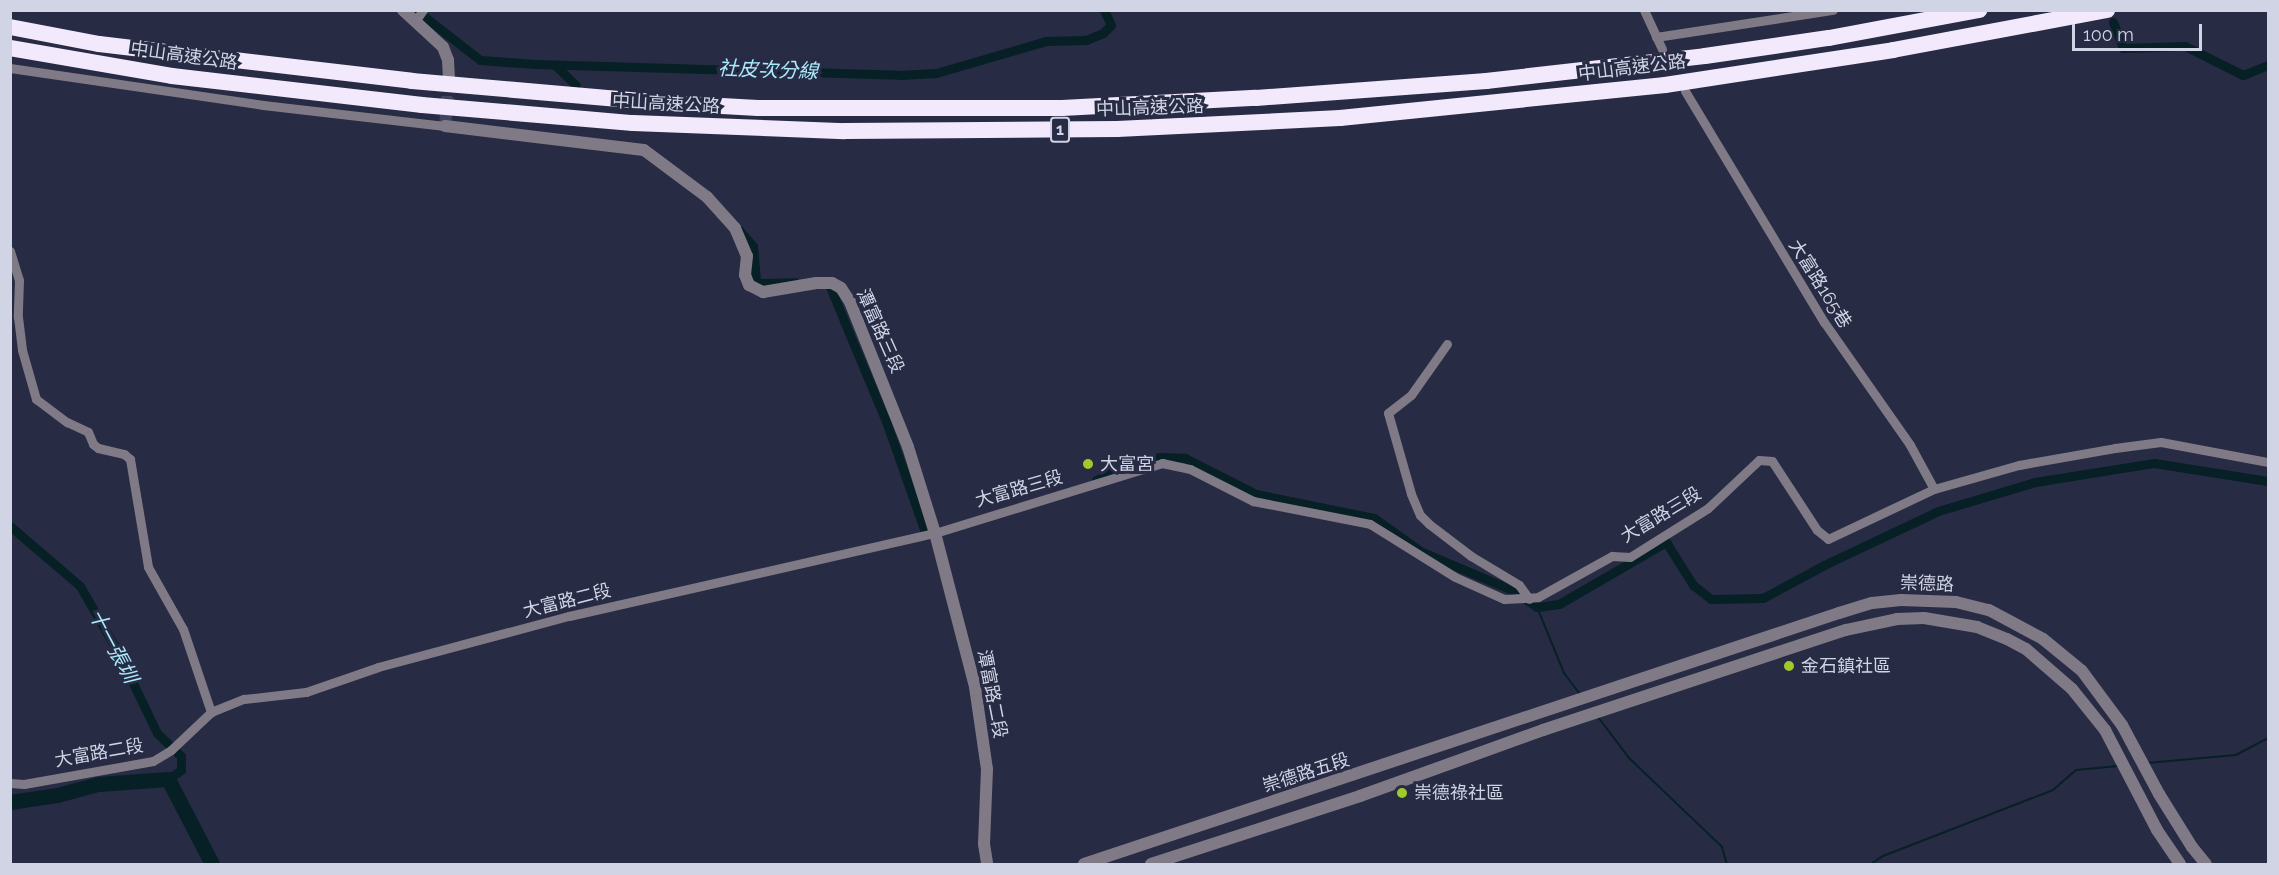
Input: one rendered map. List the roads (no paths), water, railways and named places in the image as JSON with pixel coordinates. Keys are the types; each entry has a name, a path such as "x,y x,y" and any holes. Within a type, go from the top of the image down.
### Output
{"highway":[{"name":"中山高速公路","path":"10,27 111,45 412,81 628,100 758,108 1062,108 1256,98 1497,80 1705,56 1829,38 1979,10"},
{"name":"中山高速公路","path":"10,48 172,76 422,105 633,123 845,131 1106,129 1224,126 1340,118 1665,85 1893,50 2107,10"}],"street":[{"path":"403,10 419,16 443,47 448,60 449,78"},
{"path":"1644,10 1662,49"},
{"path":"1656,37 1833,10"},
{"path":"10,68 263,105 446,126"},
{"name":"大富路165巷","path":"1685,91 1824,322 1910,445 1934,489"},
{"name":"潭富路三段","path":"446,126 644,150 707,197 735,228 747,256 745,275 749,285 764,292 816,283 832,283 841,288 850,302 891,402 935,533"},
{"path":"10,251 19,280 18,317 22,350 36,399 67,422 88,432 93,444 98,448 124,454 130,459 148,567 183,629 211,712"},
{"path":"1447,344 1411,395 1388,413 1411,494 1420,514 1429,524 1471,556 1519,585 1529,599"},
{"name":"大富路三段","path":"935,533 1162,463 1190,469 1252,501 1370,524 1455,577 1504,599 1529,599 1538,597 1612,556 1630,557 1664,537 1708,508 1759,460 1773,461 1816,530 1828,539 1934,489 2019,465 2115,448 2161,442 2268,462"},
{"name":"大富路二段","path":"10,783 24,784 153,761 171,750 211,712 244,699 306,692 378,667 569,616 935,533"},
{"name":"潭富路二段","path":"935,533 975,687 987,769 984,844 987,864"},
{"name":"崇德路","path":"1538,711 1872,603 1901,600 1956,602 1989,610 2019,624 2043,639 2082,671 2122,725 2192,847 2206,864"},
{"name":"崇德路","path":"1544,730 1846,630 1897,619 1936,619 1977,627 2026,649 2072,689 2106,730 2157,830 2180,864"},
{"name":"崇德路五段","path":"1084,864 1355,776 1538,711"},
{"name":"崇德路五段","path":"1151,864 1360,796 1544,730"}],"waterway":[{"name":"社皮次分線","path":"416,10 480,60 536,64 900,75 936,73 1046,41 1086,40 1103,33 1111,25 1104,10"},
{"name":"社皮次分線","path":"2113,22 2123,48 2185,46 2243,75 2268,65"},
{"path":"555,65 576,85"},
{"path":"739,230 753,246 756,283 795,282"},
{"path":"823,284 829,284 887,424 926,535 932,533"},
{"path":"1096,480 1130,464 1161,457 1185,458 1256,494 1374,518 1422,552 1512,590 1537,607 1559,604 1666,542 1693,585 1711,599 1763,598 1824,565 1938,511 2035,482 2154,463 2268,481"},
{"name":"十一張圳","path":"10,526 80,586 118,652 157,733 181,756 181,770 168,779"},
{"path":"1537,607 1564,673 1580,694"},
{"path":"1598,717 1629,758 1722,847 1727,864"},
{"path":"2147,763 2236,755 2268,738"},
{"path":"1871,864 1883,856 2053,790 2076,770 2118,766"},
{"path":"10,802 57,795 98,784 168,779 212,864"}],"tunnel":[{"path":"445,126 449,77"}],"place":[{"name":"大富宮","path":"1088,464"},
{"name":"金石鎮社區","path":"1789,666"},
{"name":"崇德祿社區","path":"1402,793"}]}
